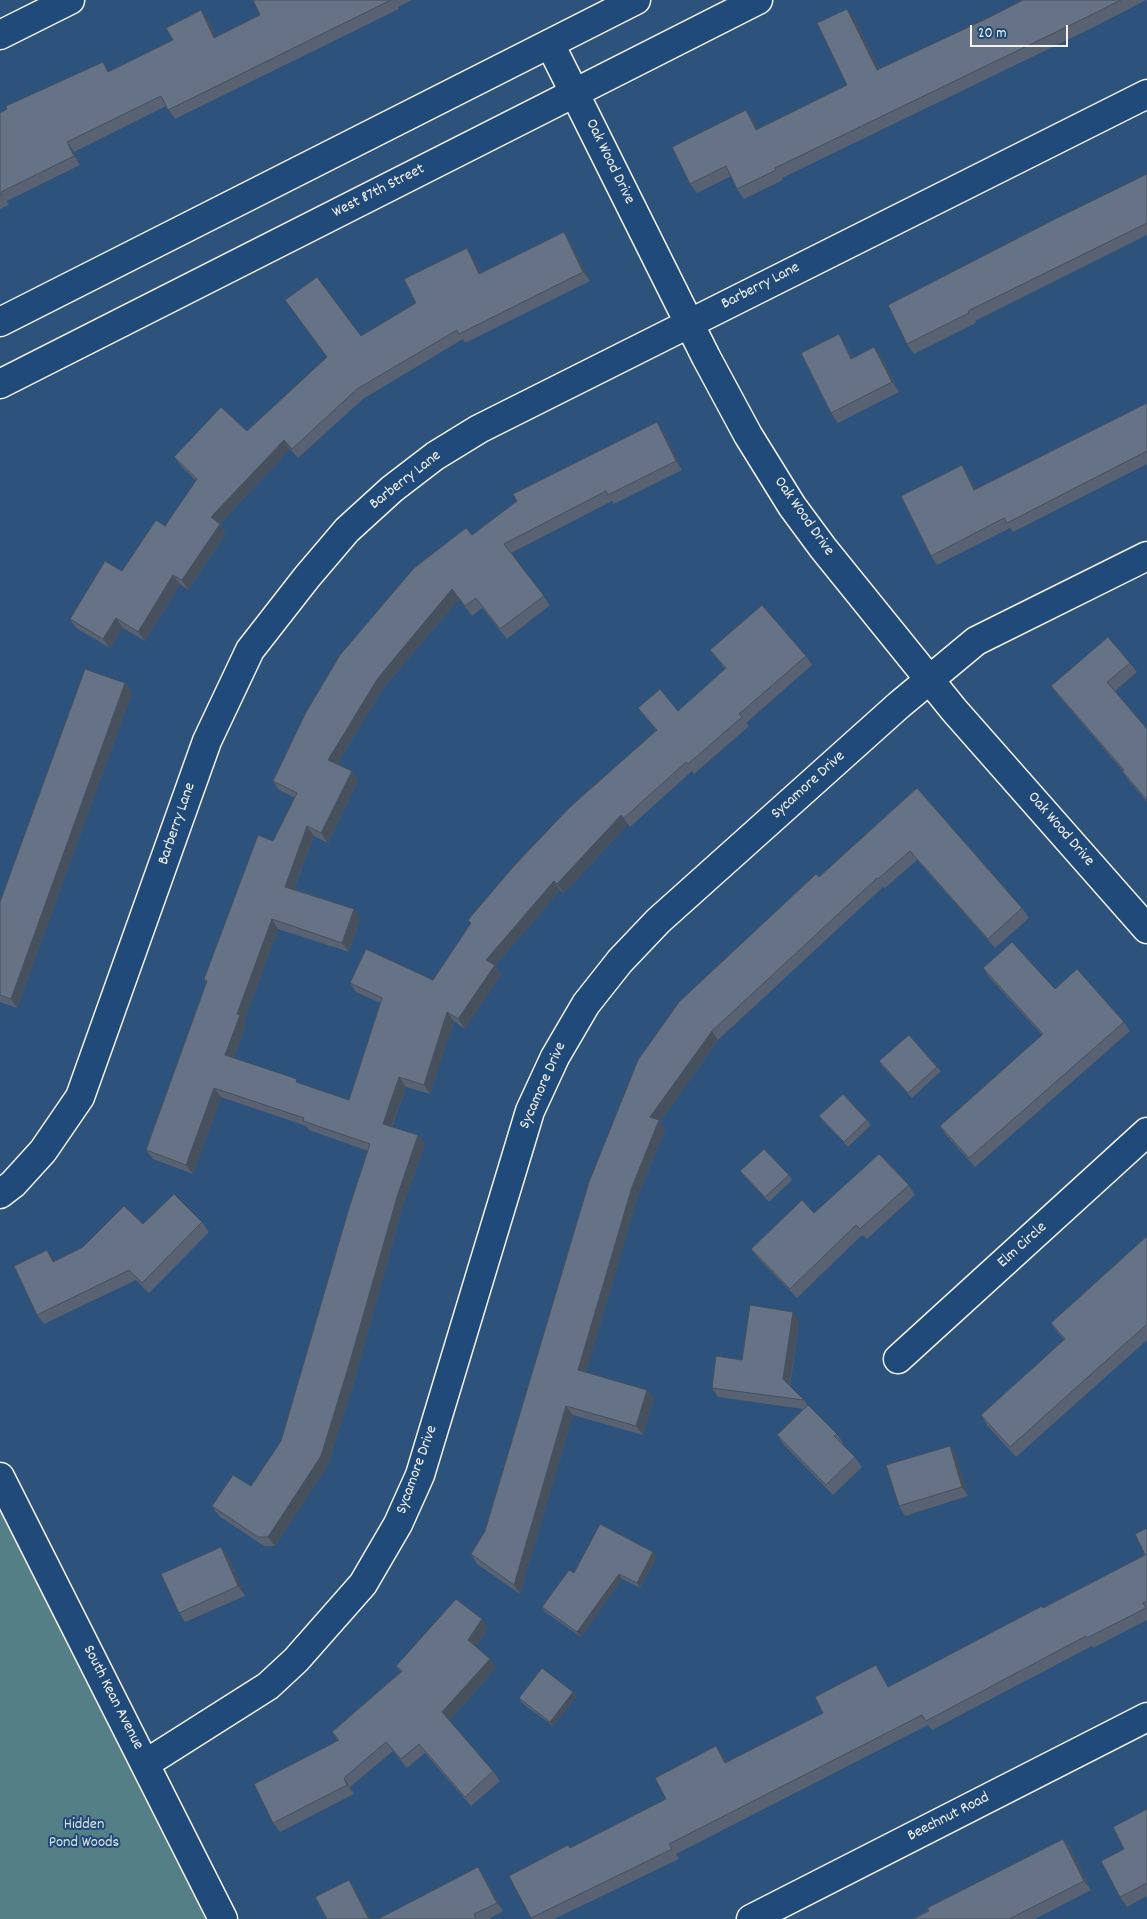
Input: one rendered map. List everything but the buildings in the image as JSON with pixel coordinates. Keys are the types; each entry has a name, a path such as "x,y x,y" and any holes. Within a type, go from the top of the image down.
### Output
{"street":[{"path":"0,35 70,0"},
{"path":"0,322 636,0"},
{"name":"West 87th Street","path":"0,384 758,0"},
{"name":"Oak Wood Drive","path":"550,44 748,435 792,506 823,548 954,710 1147,929"},
{"name":"Barberry Lane","path":"0,1194 13,1184 43,1151 80,1097 207,741 250,650 307,577 347,530 392,489 435,456 480,429 1147,94"},
{"name":"Sycamore Drive","path":"145,1764 268,1686 296,1660 363,1584 398,1524 420,1475 530,1110 555,1057 586,1004 620,961 658,921 930,678 976,641 1147,556"},
{"name":"Elm Circle","path":"898,1359 1147,1132"},
{"name":"South Kean Avenue","path":"0,1477 223,1919"},
{"name":"Beechnut Road","path":"751,1919 1147,1717"}],"green space":[{"name":"Hidden Pond Woods","path":"0,1483 220,1919 0,1919"}]}
